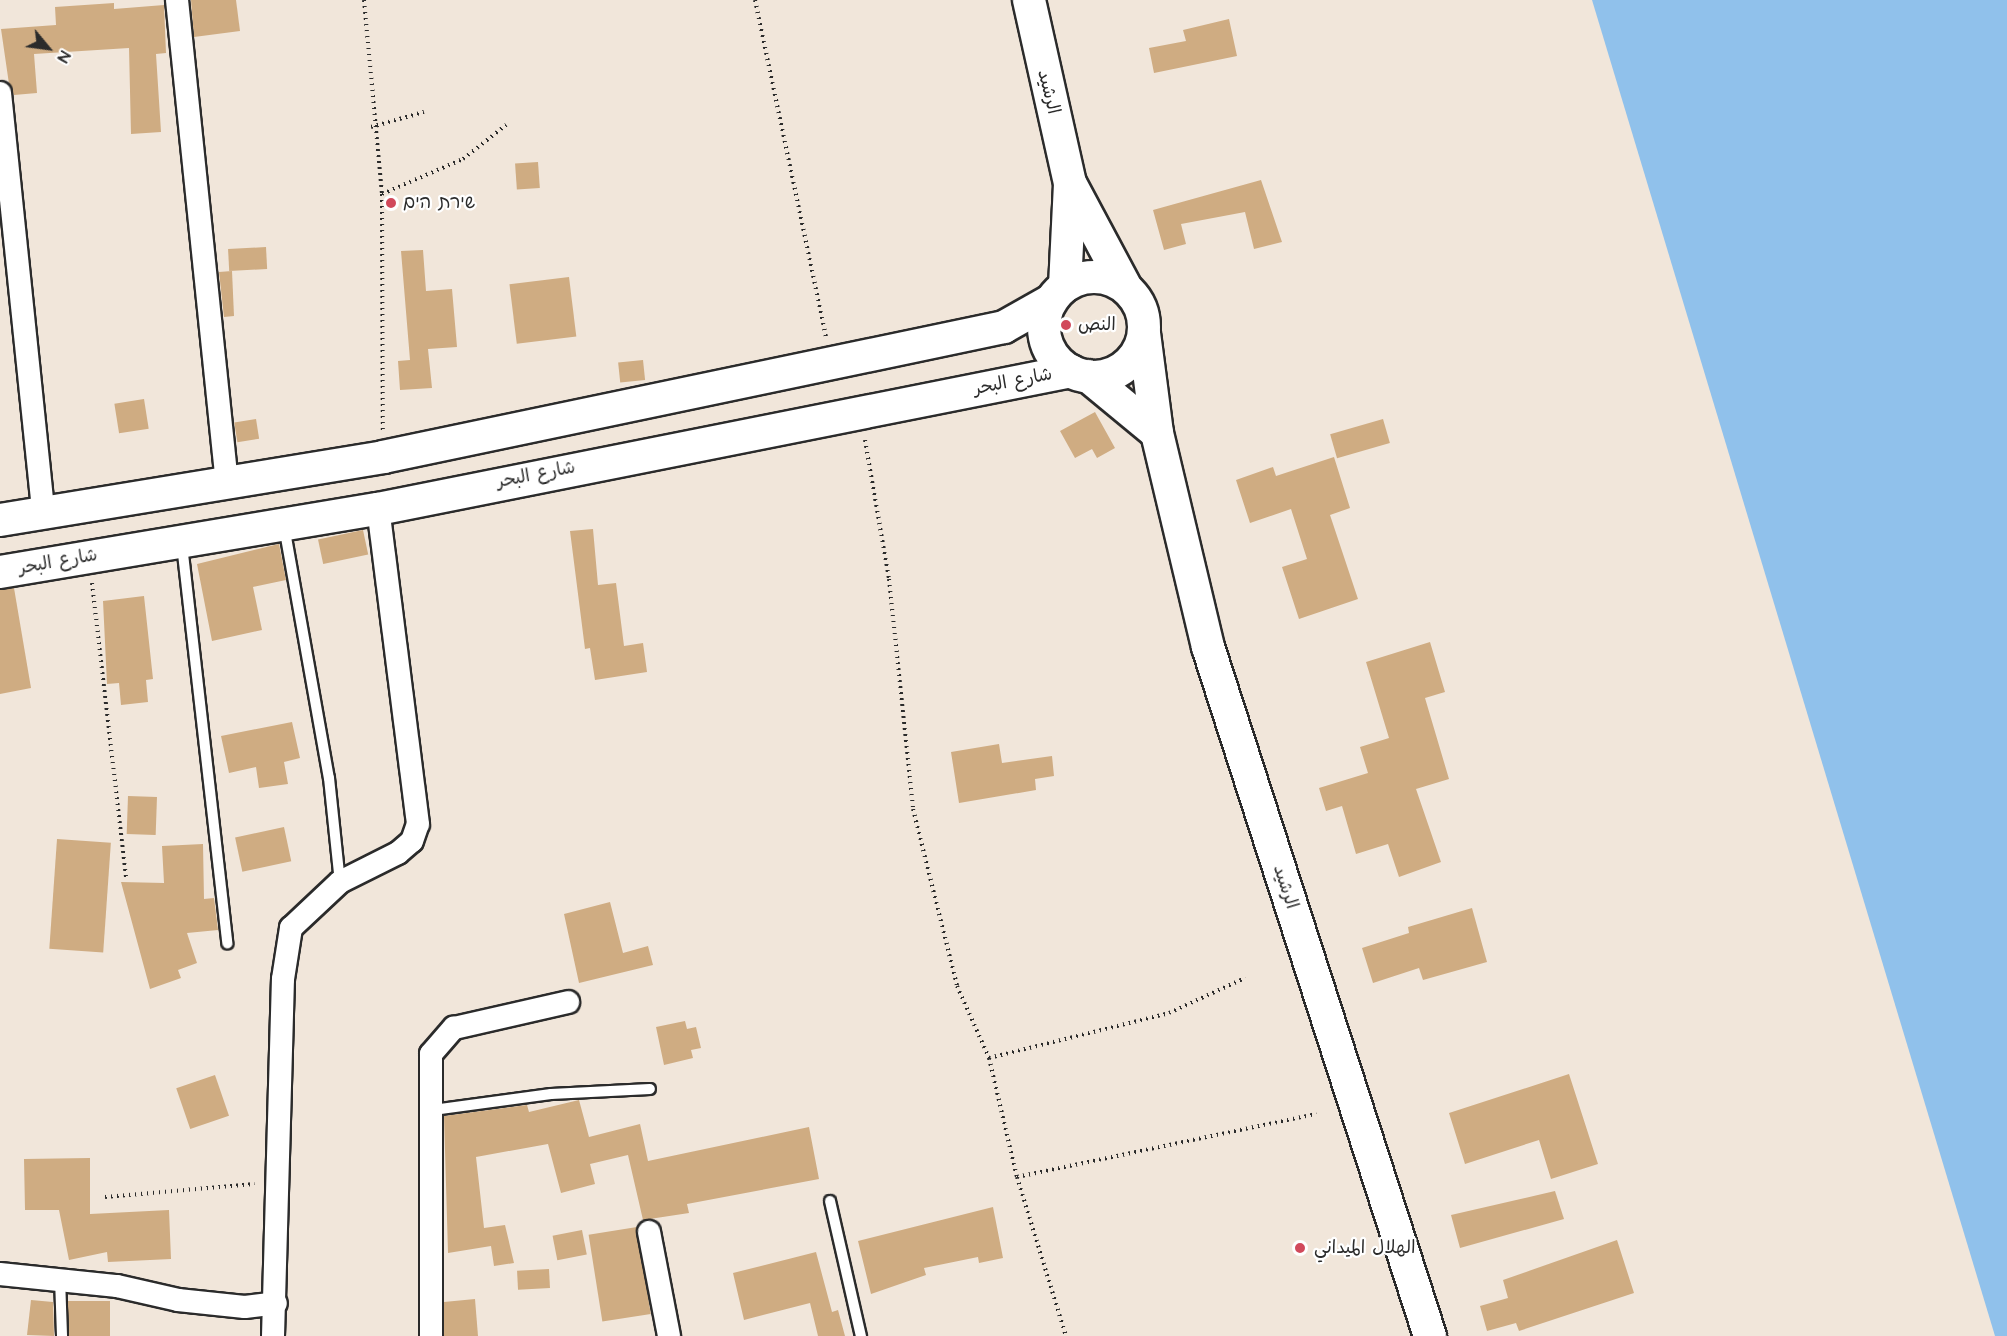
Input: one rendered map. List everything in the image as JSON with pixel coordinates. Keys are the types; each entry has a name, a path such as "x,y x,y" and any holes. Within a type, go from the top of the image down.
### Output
{"main road":[{"name":"الرشيد","path":"1029,0 1070,183 1126,288"},
{"name":"الرشيد","path":"1059,293 1070,183"},
{"path":"0,520 383,456 1004,327 1059,293 1095,277 1126,288 1143,316 1144,333 1130,361 1117,371 1079,373"},
{"path":"1059,293 1047,340 1079,373 1156,434"},
{"name":"الرشيد","path":"1144,333 1156,434 1208,647 1430,1336"},
{"name":"شارع البحر","path":"0,572 89,555 284,526 378,509 860,410 1079,373"}],"street":[{"path":"177,0 227,481"},
{"path":"0,93 43,512"},
{"path":"273,1336 276,1303 276,1182 287,945 291,928 340,882 398,853 412,842 418,824 378,509"},
{"path":"431,1336 433,1110 431,1054 454,1028 568,1002"},
{"path":"649,1232 669,1336"},
{"path":"0,1274 60,1278 177,1300 245,1307 276,1303"}],"lane":[{"path":"284,526 329,778 340,882"},
{"path":"181,542 227,943"},
{"path":"433,1110 551,1094 650,1089"},
{"path":"830,1200 861,1336"},
{"path":"60,1278 62,1336"}],"path":[{"path":"364,0 371,127 382,194 383,456"},
{"path":"755,0 831,363"},
{"path":"371,127 424,112"},
{"path":"382,194 464,159 506,125"},
{"path":"860,410 889,579 913,809 957,986 989,1058 1017,1177 1066,1336"},
{"path":"89,555 126,878"},
{"path":"989,1058 1169,1012 1245,978"},
{"path":"1017,1177 1316,1114"},
{"path":"105,1197 276,1182"}],"water":[{"path":"1592,0 2007,0 2007,1336 1995,1336"}],"building":[{"path":"191,0 236,0 240,31 194,37"},
{"path":"114,3 114,9 164,5 166,53 156,54 161,132 131,134 129,48 34,54 37,93 14,95 9,84 1,29 56,25 55,7"},
{"path":"1229,19 1237,56 1154,73 1149,48 1186,41 1183,30"},
{"path":"538,162 540,188 517,190 515,164"},
{"path":"1261,180 1282,242 1254,249 1245,212 1181,224 1186,244 1164,250 1153,210"},
{"path":"266,247 267,269 229,271 228,249"},
{"path":"423,250 426,291 452,289 457,347 428,349 432,388 400,390 398,361 410,360 401,251"},
{"path":"232,271 234,316 224,317 219,272"},
{"path":"569,277 576,337 517,344 509,284"},
{"path":"643,360 645,380 620,383 618,363"},
{"path":"144,399 149,429 119,433 114,404"},
{"path":"1095,412 1115,448 1097,458 1092,449 1075,458 1060,431"},
{"path":"256,419 259,439 237,442 234,422"},
{"path":"1383,419 1390,443 1337,458 1330,434"},
{"path":"1334,457 1350,508 1330,515 1358,599 1299,619 1282,567 1307,559 1291,509 1250,523 1236,480 1273,467 1276,476"},
{"path":"593,529 598,585 616,583 624,646 643,643 647,672 595,680 590,648 585,649 570,531"},
{"path":"363,530 368,554 323,564 318,540"},
{"path":"279,544 286,580 253,587 262,630 212,641 197,564"},
{"path":"14,588 31,688 0,694 0,590"},
{"path":"144,596 153,679 146,680 148,702 121,705 119,683 107,684 103,601"},
{"path":"1430,642 1445,692 1425,698 1449,779 1416,789 1441,862 1399,877 1388,844 1356,854 1342,806 1326,811 1319,788 1368,773 1360,747 1389,738 1366,662"},
{"path":"292,722 300,758 284,762 288,784 259,788 256,767 229,773 221,736"},
{"path":"999,744 1002,763 1052,756 1054,776 1035,779 1036,790 959,803 951,752"},
{"path":"128,796 157,797 156,835 127,834"},
{"path":"284,827 291,861 242,872 235,837"},
{"path":"57,839 111,843 103,952 49,949"},
{"path":"203,844 204,899 214,898 218,930 187,933 197,963 178,970 181,978 150,989 121,882 164,883 162,846"},
{"path":"610,902 623,953 648,946 653,965 579,983 564,914"},
{"path":"1472,908 1487,962 1423,980 1419,968 1373,983 1362,948 1409,933 1408,927"},
{"path":"685,1021 687,1029 696,1027 701,1048 691,1050 693,1058 664,1065 656,1027"},
{"path":"1569,1074 1598,1164 1551,1179 1539,1140 1465,1164 1449,1113"},
{"path":"215,1075 229,1116 190,1129 176,1088"},
{"path":"579,1100 589,1137 640,1124 648,1161 809,1127 819,1179 687,1204 689,1213 643,1220 628,1155 590,1164 595,1184 561,1193 548,1144 476,1157 484,1228 505,1225 514,1263 494,1266 491,1246 448,1253 444,1116 527,1105 529,1112"},
{"path":"90,1158 90,1214 169,1210 171,1259 108,1262 107,1252 69,1260 59,1210 25,1210 24,1159"},
{"path":"1555,1191 1564,1219 1460,1248 1451,1215"},
{"path":"993,1207 1003,1258 979,1263 978,1257 924,1268 926,1275 871,1294 858,1241"},
{"path":"637,1227 651,1314 602,1322 589,1235"},
{"path":"582,1230 587,1255 557,1260 553,1236"},
{"path":"1617,1240 1634,1293 1519,1331 1516,1323 1487,1331 1480,1306 1508,1298 1503,1280"},
{"path":"816,1252 832,1312 838,1310 845,1336 818,1336 810,1303 744,1320 733,1273"},
{"path":"549,1269 550,1288 518,1290 517,1271"},
{"path":"475,1299 478,1336 444,1336 444,1302"},
{"path":"31,1300 53,1302 54,1336 27,1335"},
{"path":"68,1301 110,1301 110,1336 68,1336"}],"place":[{"name":"שירת הים","path":"391,203"},
{"name":"النص","path":"1066,325"},
{"name":"الهلال الميداني","path":"1300,1248"}]}
